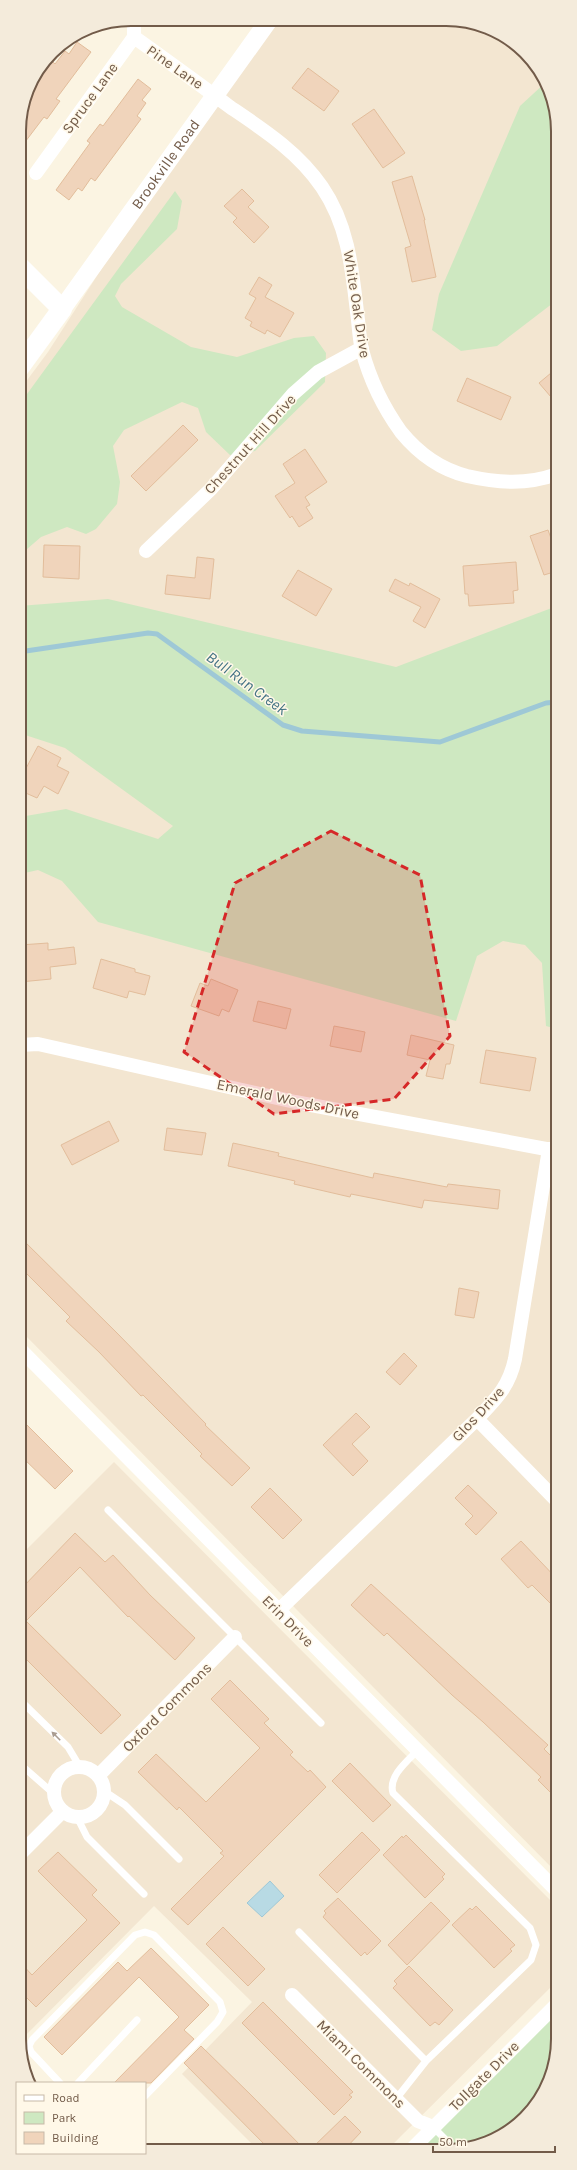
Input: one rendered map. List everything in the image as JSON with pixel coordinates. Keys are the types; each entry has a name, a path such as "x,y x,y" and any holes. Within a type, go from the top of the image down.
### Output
{"main road":[{"path":"26,273 62,309 26,358"}],"street":[{"path":"134,26 134,37"},
{"name":"Brookville Road","path":"62,309 217,96 266,26"},
{"name":"Pine Lane","path":"134,37 217,96"},
{"name":"Spruce Lane","path":"36,173 134,37"},
{"name":"White Oak Drive","path":"217,96 279,142 304,164 322,187 338,214 351,256 362,348 372,382 388,413 411,444 429,460 448,472 492,482 538,481 551,476"},
{"name":"Chestnut Hill Drive","path":"146,551 211,489 293,394 318,372 362,348"},
{"name":"Emerald Woods Drive","path":"26,1045 38,1044 295,1102 551,1150"},
{"name":"Glos Drive","path":"278,1611 502,1393 511,1376 551,1161"},
{"name":"Erin Drive","path":"26,1357 551,1885"},
{"path":"476,1419 551,1495"},
{"name":"Oxford Commons","path":"98,1776 235,1638"},
{"path":"80,1767 88,1768 98,1776 104,1791 99,1807 86,1816 77,1817 63,1811 57,1803 54,1794 58,1778 71,1768 80,1767"},
{"path":"26,1848 63,1811"},
{"name":"Miami Commons","path":"292,1995 418,2121 434,2128"},
{"name":"Tollgate Drive","path":"417,2144 551,2010"}],"lane":[{"path":"108,1510 321,1723"},
{"path":"26,1706 68,1747 80,1767"},
{"path":"396,2099 426,2060 531,1960 536,1945 530,1928 393,1793 391,1786 394,1779 417,1751"},
{"path":"26,1769 54,1794"},
{"path":"104,1791 125,1806 179,1859"},
{"path":"77,1817 87,1837 144,1894"},
{"path":"59,2082 31,2052 29,2046 32,2040 135,1935 145,1932 154,1935 220,2002 223,2012 217,2022 146,2095"},
{"path":"299,1932 426,2060"},
{"path":"79,2082 137,2020"},
{"path":"434,2128 450,2144"}],"highlighted area":[{"path":"331,831 420,875 450,1036 394,1099 274,1114 184,1052 235,883"}],"shaded area":[{"path":"273,26 446,26 466,28 492,37 510,48 529,67 540,85 545,97 550,117 551,131 551,1867 26,1336 26,382 48,352 102,268"},
{"path":"114,1462 551,1901 551,1987 393,2144 252,2144 182,2074 252,2002 154,1906 26,2035 26,1550"}],"green space":[{"path":"541,87 547,104 551,131 551,305 497,346 461,351 432,330 439,294 520,106"},
{"path":"175,191 182,201 177,229 121,284 115,296 122,307 191,347 237,357 294,338 314,336 326,353 325,382 255,451 230,455 206,432 198,408 182,402 124,430 113,446 120,482 117,504 96,529 86,534 67,527 41,537 26,550 26,395"},
{"path":"108,599 396,667 551,608 551,1027 546,1026 542,963 525,945 503,941 477,956 456,1021 98,922 62,881 38,870 26,873 26,816 66,809 158,839 173,826 65,748 26,735 26,605"},
{"path":"551,2010 551,2046 543,2079 533,2097 515,2118 498,2130 473,2140 446,2144 417,2144"}],"water":[{"path":"270,1881 284,1896 262,1917 247,1903"}],"building":[{"path":"77,42 91,52 56,99 60,101 47,119 44,117 26,141 27,117 34,91 52,62 55,64 65,51 69,54"},
{"path":"308,68 339,91 324,111 292,88"},
{"path":"138,79 151,89 142,100 146,103 137,116 141,119 95,181 91,178 82,191 78,188 69,200 56,190 90,143 87,141 100,124 103,126"},
{"path":"374,109 405,153 383,168 352,124"},
{"path":"412,176 425,220 436,277 412,282 405,248 411,246 392,182"},
{"path":"242,189 254,201 248,207 269,227 254,243 233,222 237,218 224,206"},
{"path":"259,277 272,285 265,297 294,313 280,337 267,330 265,334 250,326 252,322 245,318 256,298 249,294"},
{"path":"551,373 551,397 539,383"},
{"path":"467,378 511,397 501,420 457,401"},
{"path":"183,425 198,440 146,491 131,476"},
{"path":"305,449 327,482 305,497 310,505 306,507 313,518 299,527 292,516 290,518 275,496 295,483 283,464"},
{"path":"548,530 551,538 551,573 544,575 530,536"},
{"path":"44,545 80,546 79,579 43,577"},
{"path":"197,557 214,559 210,599 165,594 167,575 195,578"},
{"path":"516,562 518,590 513,591 514,603 469,606 468,594 465,594 463,566"},
{"path":"298,570 332,589 316,616 282,596"},
{"path":"395,579 409,586 410,583 440,599 425,628 413,621 421,607 389,591"},
{"path":"38,746 61,758 57,766 69,772 58,794 44,786 37,798 26,793 26,768"},
{"path":"48,943 48,950 74,947 76,964 50,967 51,979 26,981 26,945"},
{"path":"101,959 135,969 135,972 150,976 145,995 129,991 127,998 93,988"},
{"path":"211,979 238,990 229,1012 222,1009 219,1016 191,1006 200,983 208,986"},
{"path":"258,1001 291,1009 286,1029 253,1021"},
{"path":"334,1026 365,1032 361,1052 330,1046"},
{"path":"411,1035 454,1045 450,1064 446,1064 443,1079 426,1076 430,1060 407,1055"},
{"path":"486,1050 536,1058 530,1091 480,1083"},
{"path":"109,1121 119,1141 72,1165 61,1145"},
{"path":"167,1128 206,1133 202,1155 164,1150"},
{"path":"233,1143 279,1153 278,1156 373,1178 374,1173 447,1187 448,1184 500,1190 498,1209 424,1200 422,1208 351,1194 350,1197 294,1184 295,1181 228,1166"},
{"path":"26,1243 117,1333 206,1424 205,1425 250,1468 232,1486 200,1456 202,1454 143,1395 141,1396 99,1352 66,1321 70,1317 26,1273"},
{"path":"459,1288 479,1292 474,1318 455,1315"},
{"path":"404,1353 417,1366 400,1385 386,1372"},
{"path":"356,1413 370,1427 352,1444 368,1461 353,1476 323,1445"},
{"path":"26,1424 73,1471 55,1489 26,1461"},
{"path":"468,1485 497,1513 476,1535 465,1524 473,1516 455,1498"},
{"path":"270,1488 302,1520 283,1539 251,1507"},
{"path":"75,1533 105,1562 113,1555 150,1595 195,1638 175,1660 129,1616 128,1617 80,1567 26,1621 26,1584"},
{"path":"521,1541 551,1573 551,1604 532,1585 528,1588 501,1559"},
{"path":"371,1584 548,1745 544,1749 551,1756 551,1793 538,1780 541,1777 483,1722 452,1695 387,1633 384,1636 351,1605"},
{"path":"26,1621 121,1715 101,1734 26,1659"},
{"path":"230,1680 269,1719 264,1723 293,1752 290,1755 308,1772 310,1770 326,1787 188,1925 171,1909 224,1856 220,1853 223,1851 179,1807 177,1810 138,1772 156,1754 206,1802 260,1748 211,1699"},
{"path":"350,1763 391,1805 373,1822 332,1781"},
{"path":"362,1832 380,1850 337,1893 319,1875"},
{"path":"406,1835 445,1874 442,1877 444,1879 425,1898 383,1855 402,1836 403,1838"},
{"path":"58,1852 97,1890 92,1895 120,1923 36,2007 26,1997 26,1968 32,1975 87,1920 38,1871"},
{"path":"338,1898 381,1941 367,1955 365,1952 361,1956 323,1917 326,1913 324,1911"},
{"path":"431,1902 450,1921 407,1965 388,1945"},
{"path":"476,1906 515,1945 510,1949 512,1951 494,1968 452,1925 470,1908 472,1910"},
{"path":"223,1927 265,1969 248,1986 206,1944"},
{"path":"151,1948 209,2005 184,2030 194,2039 151,2083 115,2082 179,2017 139,1977 62,2055 44,2037 118,1962 127,1971"},
{"path":"409,1966 453,2010 439,2025 435,2022 430,2026 393,1988 397,1984 394,1981"},
{"path":"263,2002 353,2092 349,2095 352,2097 334,2115 242,2023"},
{"path":"201,2046 299,2144 264,2144 184,2063"},
{"path":"345,2116 361,2132 350,2144 316,2144"}],"waterway":[{"name":"Bull Run Creek","path":"26,651 148,633 157,634 283,725 302,731 440,742 546,703 551,703"}]}
